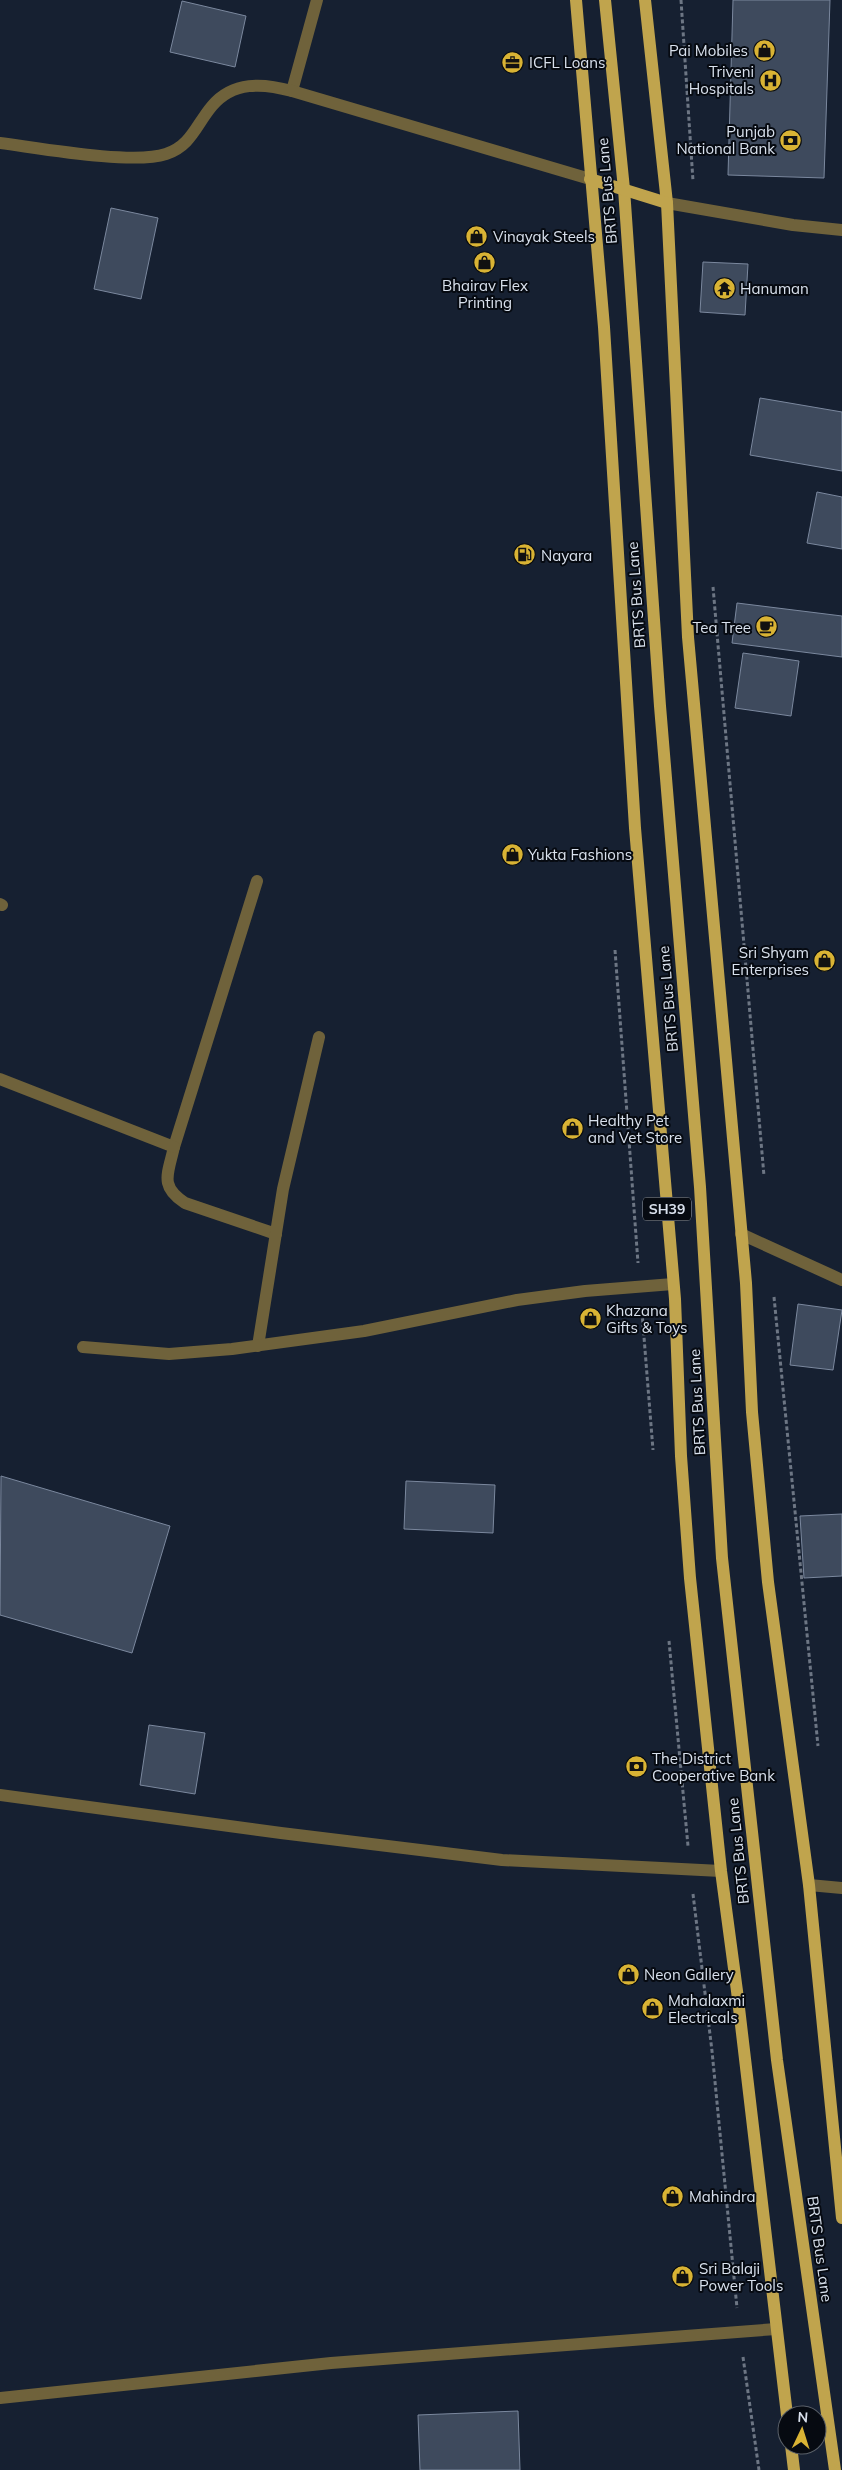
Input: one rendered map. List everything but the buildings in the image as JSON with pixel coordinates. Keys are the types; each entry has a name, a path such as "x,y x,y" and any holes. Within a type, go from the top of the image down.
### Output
{"main road":[{"name":"SH39","path":"576,0 585,87 590,179 604,327 635,828 673,1284 681,1456 690,1578 721,1871 786,2405"},
{"name":"BRTS Bus Lane","path":"605,0 624,189 660,706 700,1187 722,1558 777,2060 835,2470"},
{"path":"645,0 662,172 667,203 688,637 746,1283 752,1412 768,1582 809,1885 842,2218"},
{"path":"590,179 667,203"},
{"path":"792,2455 794,2470"}],"street":[{"path":"292,90 317,0"},
{"path":"0,143 113,156 148,157 164,155 178,149 190,140 212,106 225,94 239,87 258,85 292,90 590,179"},
{"path":"667,203 794,225 842,230"},
{"path":"257,881 174,1147 168,1173 168,1185 172,1194 185,1203 276,1234"},
{"path":"258,1346 284,1189 319,1037"},
{"path":"0,1079 174,1147"},
{"path":"741,1234 842,1279"},
{"path":"83,1347 170,1354 258,1346 364,1330 517,1300 585,1291 673,1284"},
{"path":"0,1795 271,1832 502,1860 721,1871"},
{"path":"809,1885 842,1888"},
{"path":"0,2398 331,2363 776,2329"}],"path":[{"path":"681,0 693,207"},
{"path":"712,579 764,1178"},
{"path":"774,1294 819,1752"}],"place":[{"name":"Pai Mobiles","path":"764,50"},
{"name":"ICFL Loans","path":"513,62"},
{"name":"Triveni Hospitals","path":"770,80"},
{"name":"Punjab National Bank","path":"791,140"},
{"name":"Vinayak Steels","path":"477,236"},
{"name":"Bhairav Flex Printing","path":"485,262"},
{"name":"Hanuman","path":"724,288"},
{"name":"Nayara","path":"525,555"},
{"name":"Tea Tree","path":"767,627"},
{"name":"Yukta Fashions","path":"512,854"},
{"name":"Sri Shyam Enterprises","path":"825,961"},
{"name":"Healthy Pet and Vet Store","path":"572,1129"},
{"name":"Khazana Gifts & Toys","path":"590,1319"},
{"name":"The District Cooperative Bank","path":"636,1767"},
{"name":"Neon Gallery","path":"628,1974"},
{"name":"Mahalaxmi Electricals","path":"652,2009"},
{"name":"Mahindra","path":"673,2196"},
{"name":"Sri Balaji Power Tools","path":"683,2277"}]}
